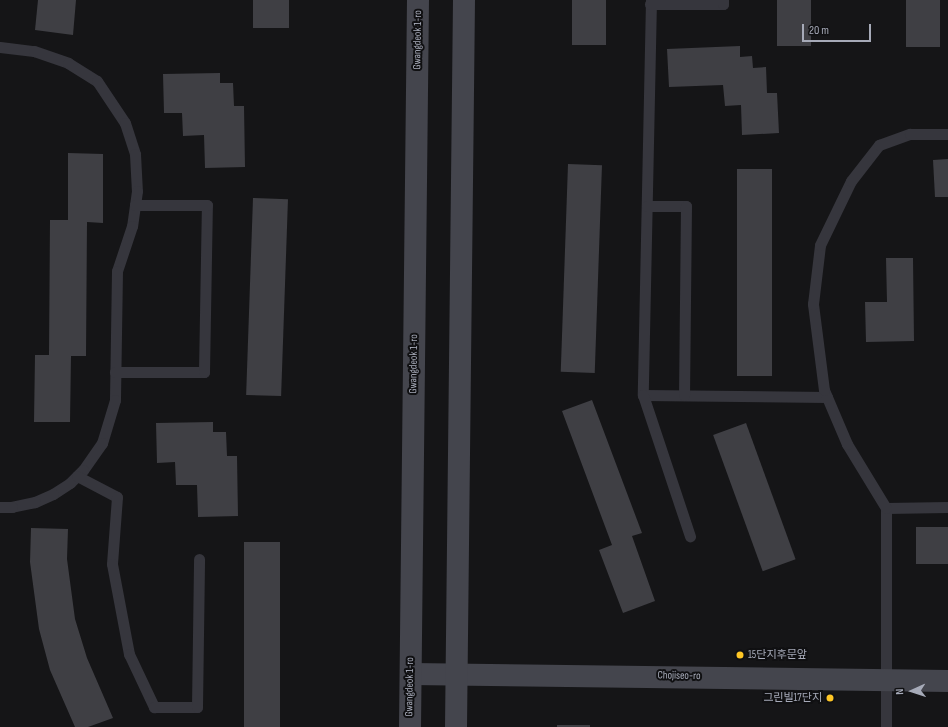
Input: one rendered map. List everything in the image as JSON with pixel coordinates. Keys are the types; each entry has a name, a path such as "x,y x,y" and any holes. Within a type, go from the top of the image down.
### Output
{"street":[{"name":"Gwangdeok 1-ro","path":"410,727 418,0"},
{"path":"456,727 464,0"},
{"name":"Chojiseo-ro","path":"410,674 457,673 948,681"}],"lane":[{"path":"690,536 643,395 651,2 723,4 723,0"},
{"path":"0,47 34,51 68,63 97,81 113,103 127,129 135,154 137,191 132,226 117,271 115,400 104,436 92,459 77,476 53,494 35,502 12,507 0,507"},
{"path":"886,727 886,508 847,444 824,390 813,304 820,245 851,181 879,144 910,134 948,134"},
{"path":"115,372 204,372 207,205 135,205"},
{"path":"647,206 686,206 684,395"},
{"path":"643,395 827,397"},
{"path":"77,476 117,497 112,564 129,654 154,707 198,707 199,559"},
{"path":"886,508 948,507"}],"building":[{"path":"38,0 76,0 73,35 35,30"},
{"path":"253,0 289,0 289,28 253,28"},
{"path":"572,0 606,0 606,45 572,45"},
{"path":"777,0 811,0 811,46 777,46"},
{"path":"906,0 940,0 940,47 906,47"},
{"path":"740,46 740,57 752,56 753,68 766,67 767,93 777,93 779,133 742,135 741,105 725,106 723,85 669,87 667,49"},
{"path":"220,73 220,83 233,83 234,106 244,106 245,167 205,168 204,135 183,136 182,113 164,113 163,74"},
{"path":"68,153 103,154 103,223 87,222 86,356 71,356 70,422 34,422 35,355 49,355 50,220 68,220"},
{"path":"948,159 948,197 935,197 933,160"},
{"path":"568,164 602,165 595,373 561,372"},
{"path":"737,169 772,169 772,376 737,376"},
{"path":"253,198 288,199 281,396 246,395"},
{"path":"886,258 913,258 914,341 866,342 865,302 887,302"},
{"path":"592,400 642,533 632,536 655,601 623,613 599,550 612,545 562,411"},
{"path":"213,422 213,432 226,432 227,456 237,456 238,516 198,517 197,485 176,485 175,462 157,463 156,423"},
{"path":"746,423 796,559 763,571 713,435"},
{"path":"916,527 948,527 948,564 916,564"},
{"path":"31,528 68,529 67,559 75,619 87,658 113,718 88,727 75,727 50,670 39,629 30,562"},
{"path":"244,542 280,542 280,727 244,727"},
{"path":"557,725 590,725 590,727 557,727"}],"place":[{"name":"15단지후문앞","path":"740,655"},
{"name":"그린빌17단지","path":"830,698"}]}
